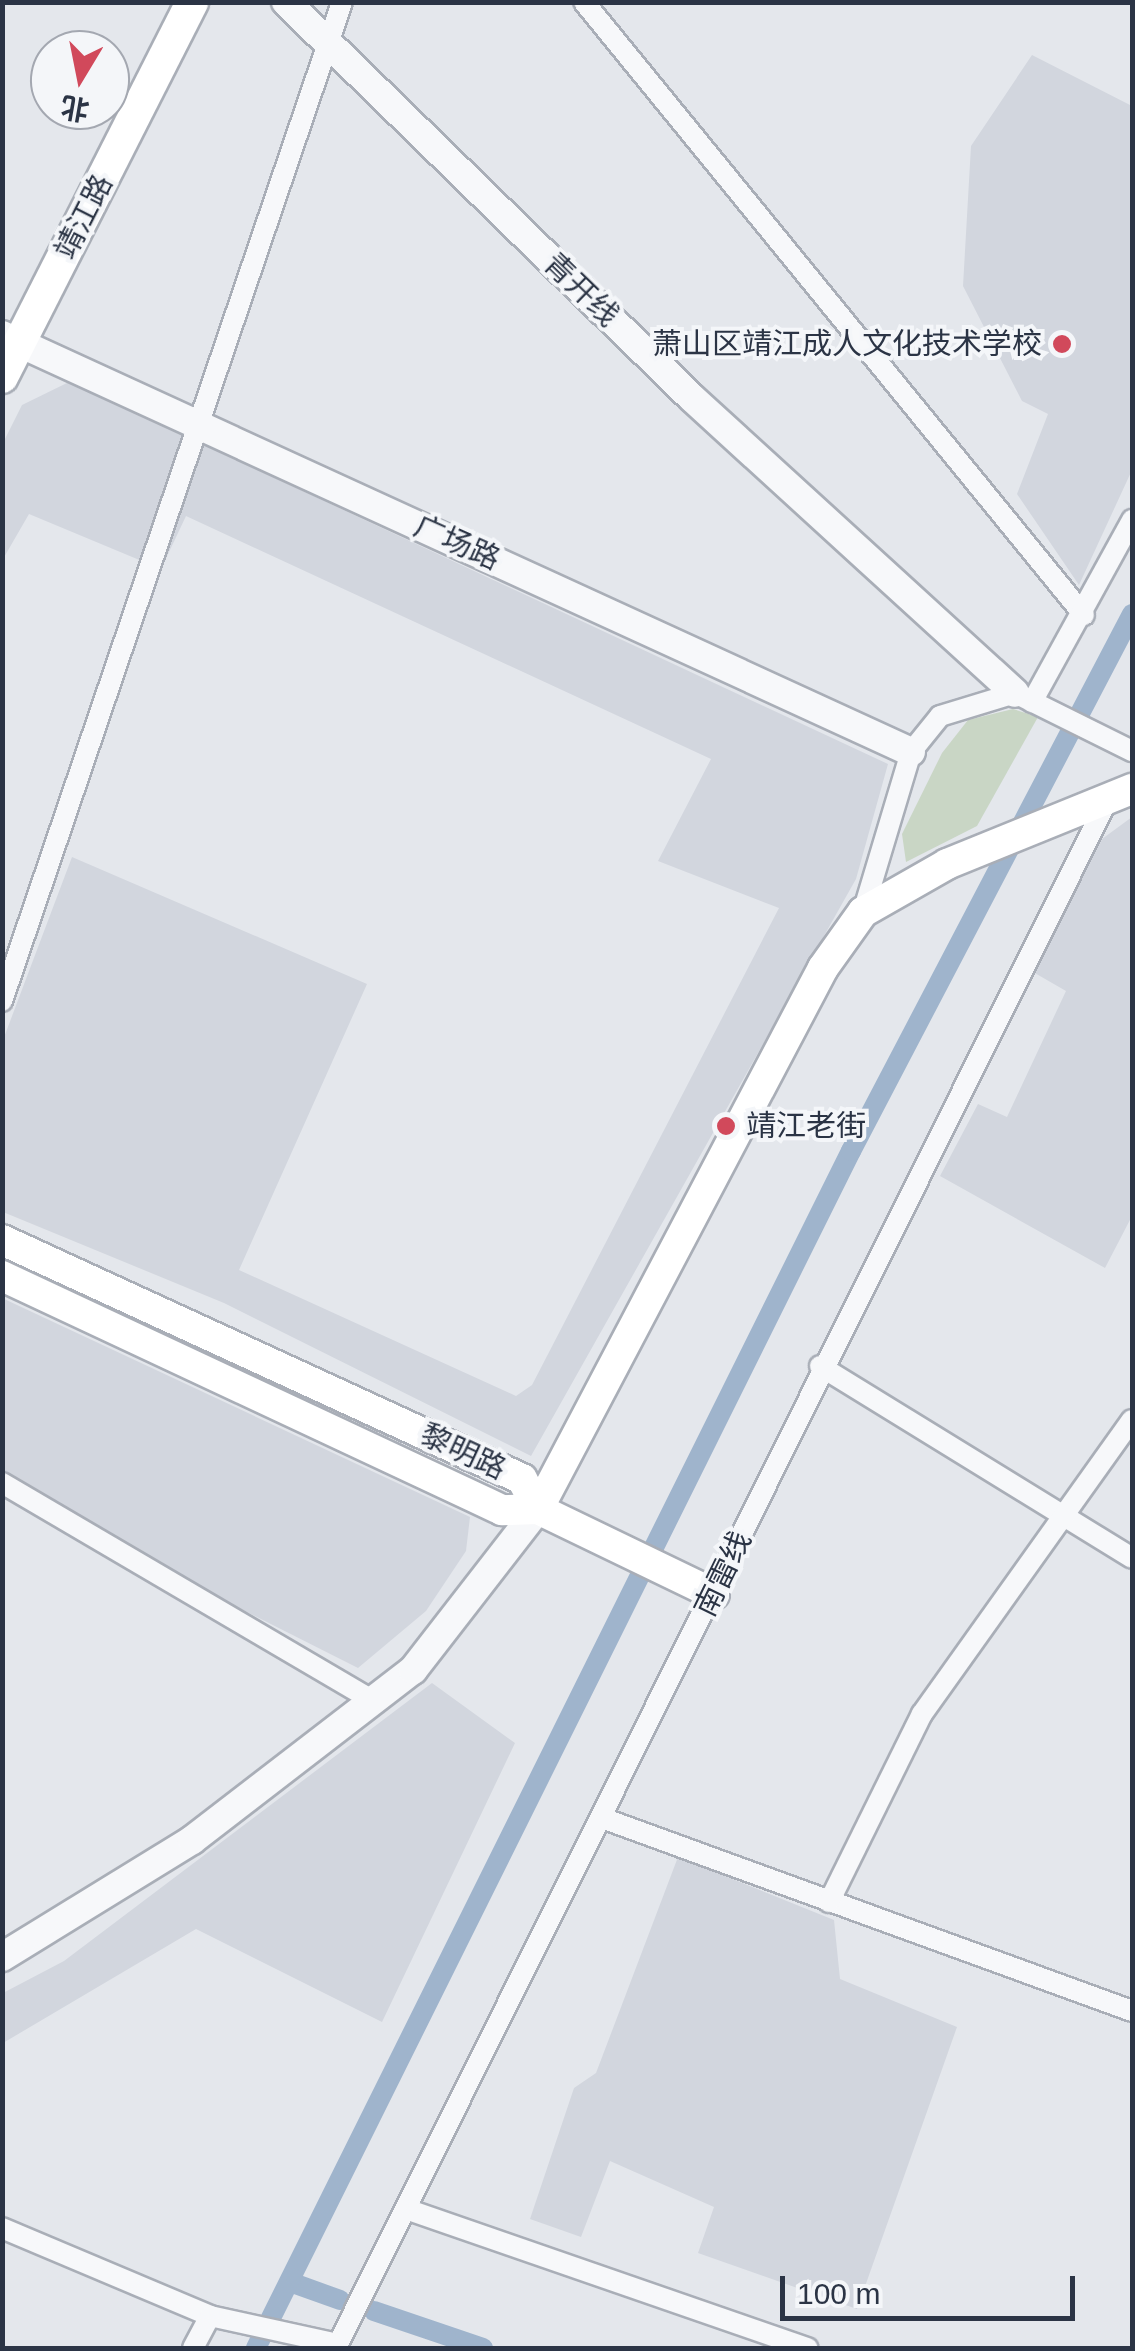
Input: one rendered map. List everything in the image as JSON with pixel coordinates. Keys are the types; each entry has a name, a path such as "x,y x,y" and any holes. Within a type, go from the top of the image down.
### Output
{"main road":[{"name":"靖江路","path":"2,377 8,336 168,2"},
{"name":"靖江路","path":"8,336 192,2"},
{"path":"701,1588 538,1509 823,968 862,912 958,859 1120,794"},
{"name":"黎明路","path":"2,1240 522,1479 538,1509 502,1510 2,1276"}],"street":[{"name":"青开线","path":"286,2 692,398 1030,701"},
{"path":"2,1001 195,424 342,2"},
{"path":"584,2 1084,615"},
{"name":"广场路","path":"8,336 911,752"},
{"path":"1030,701 1084,615 1132,520"},
{"path":"862,912 911,752 940,716 1030,701 1123,746"},
{"name":"南雷线","path":"337,2346 602,1818 701,1588 1120,794"},
{"path":"820,1366 1132,1558"},
{"path":"829,1902 922,1714 1132,1420"},
{"path":"2,1483 373,1701"},
{"path":"2,1958 192,1840 414,1670 538,1509"},
{"path":"602,1818 1132,2011"},
{"path":"406,2209 808,2348"},
{"path":"2,2228 217,2318 337,2346"},
{"path":"194,2348 217,2318"}],"shaded area":[{"path":"1032,55 1132,106 1132,470 1079,585 1017,494 1048,414 1022,401 963,286 971,146"},
{"path":"69,382 888,764 856,879 531,1456 224,1303 3,1212 3,1040 72,857 367,984 239,1270 516,1396 532,1385 779,908 658,861 711,759 186,516 161,569 29,514 3,559 3,443 22,405"},
{"path":"1132,817 1132,1216 1105,1268 940,1176 978,1104 1007,1117 1066,991 1033,972 1102,839"},
{"path":"2,1298 470,1517 466,1551 426,1611 358,1668 3,1489"},
{"path":"432,1683 515,1743 382,2022 196,1929 3,2043 3,1993 64,1961"},
{"path":"678,1857 834,1920 840,1979 957,2027 857,2309 698,2253 714,2207 610,2161 581,2237 530,2219 574,2088 596,2073"}],"green space":[{"path":"1013,709 1038,717 977,826 906,862 902,834 942,753 968,720"}],"waterway":[{"path":"256,2348 851,1151 1132,614"},
{"path":"290,2282 340,2300"},
{"path":"374,2311 483,2348"}],"place":[{"name":"萧山区靖江成人文化技术学校","path":"1062,344"},
{"name":"靖江老街","path":"726,1126"}]}
